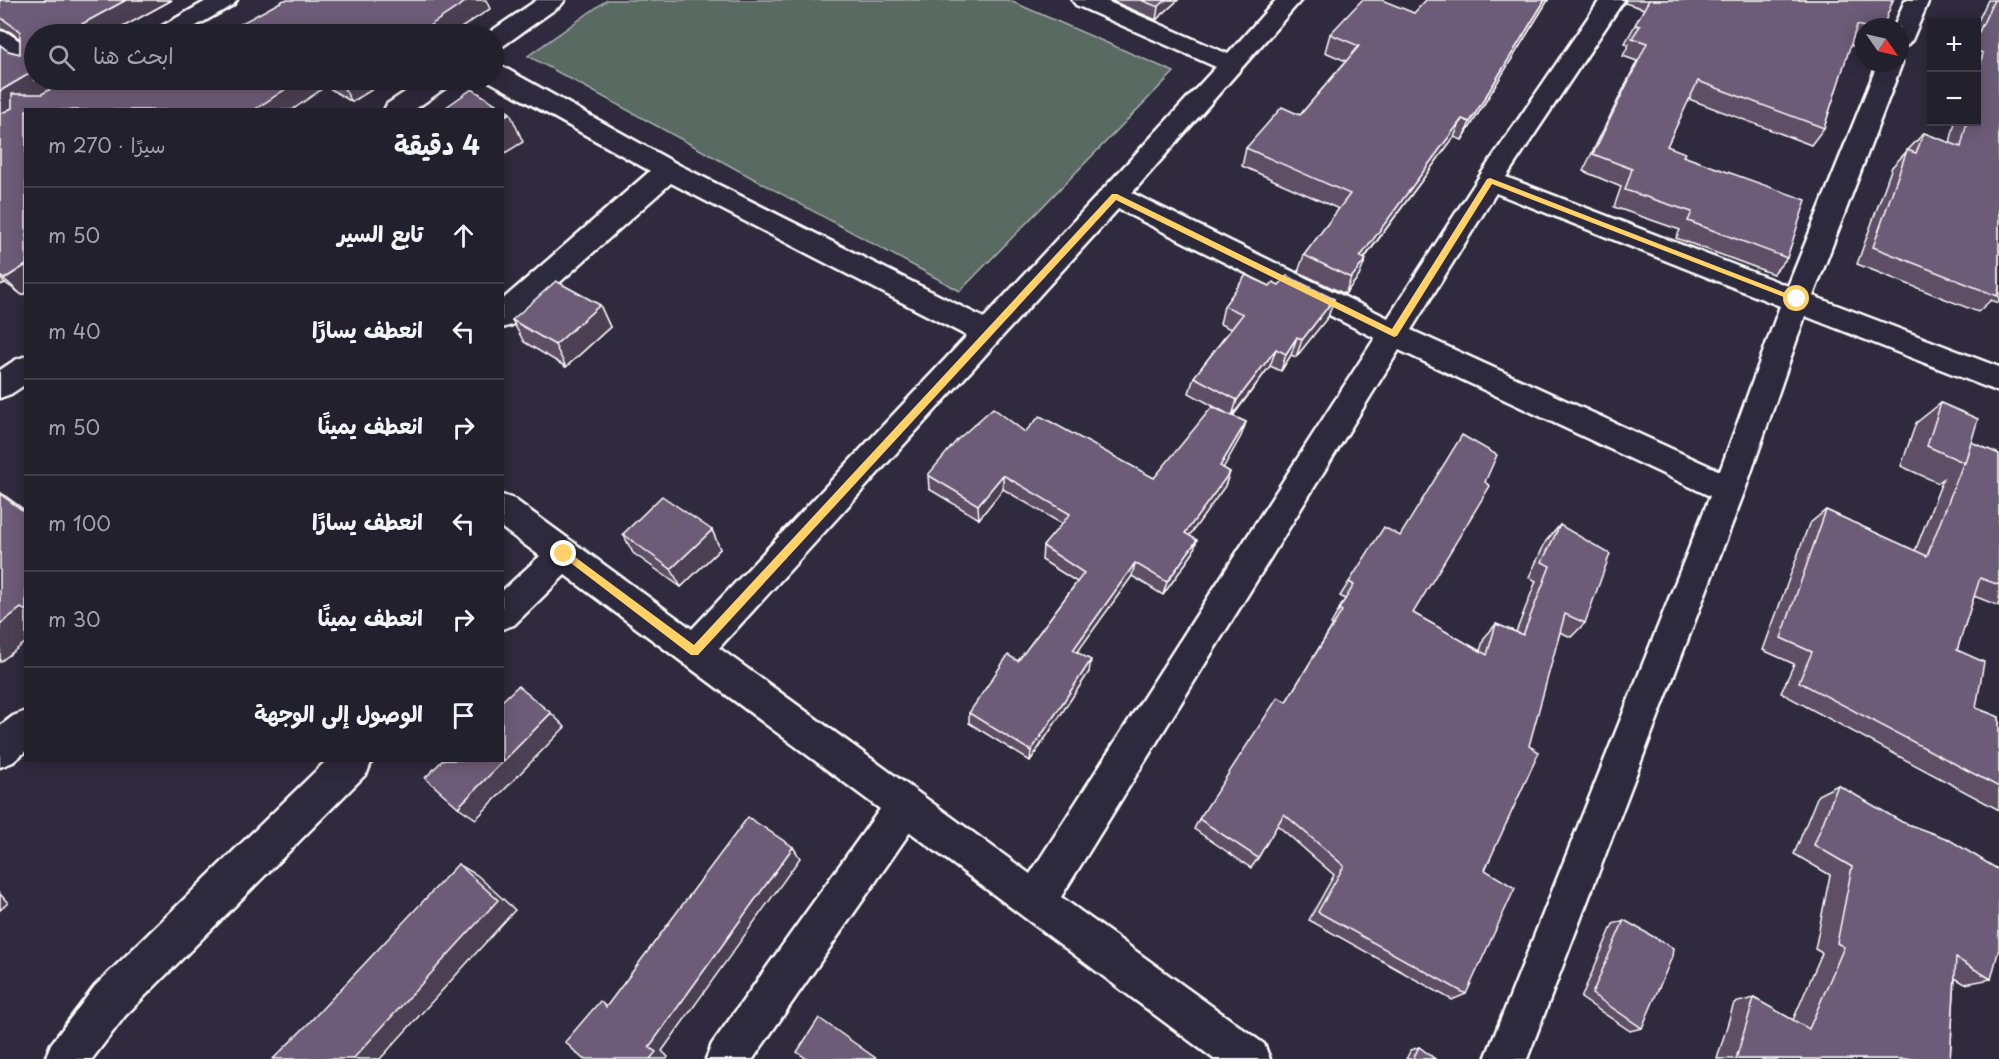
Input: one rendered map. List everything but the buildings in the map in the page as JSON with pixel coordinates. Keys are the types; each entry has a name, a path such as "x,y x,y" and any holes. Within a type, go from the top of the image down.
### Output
{"street":[{"path":"183,24 225,0"},
{"path":"504,34 552,0"},
{"path":"1084,0 1230,64"},
{"path":"694,651 1114,196 1289,0"},
{"path":"1035,902 1490,181 1612,0"},
{"path":"1909,19 1917,0"},
{"path":"0,38 24,55"},
{"path":"1506,1059 1729,490 1797,299 1886,72"},
{"path":"504,80 668,170 988,333"},
{"path":"399,108 425,90"},
{"path":"504,315 668,170"},
{"path":"1490,181 1797,299 1999,380"},
{"path":"1114,196 1394,334 1729,490"},
{"path":"0,385 24,369"},
{"path":"504,510 1249,1059"},
{"path":"504,612 564,554"},
{"path":"0,749 24,730"},
{"path":"66,1059 110,1001 352,762"},
{"path":"727,1059 905,806"}],"green space":[{"path":"607,0 1008,0 1174,72 960,291 528,56"}],"route":[{"path":"564,554 694,651 1114,196 1394,334 1490,181 1797,299"}]}
